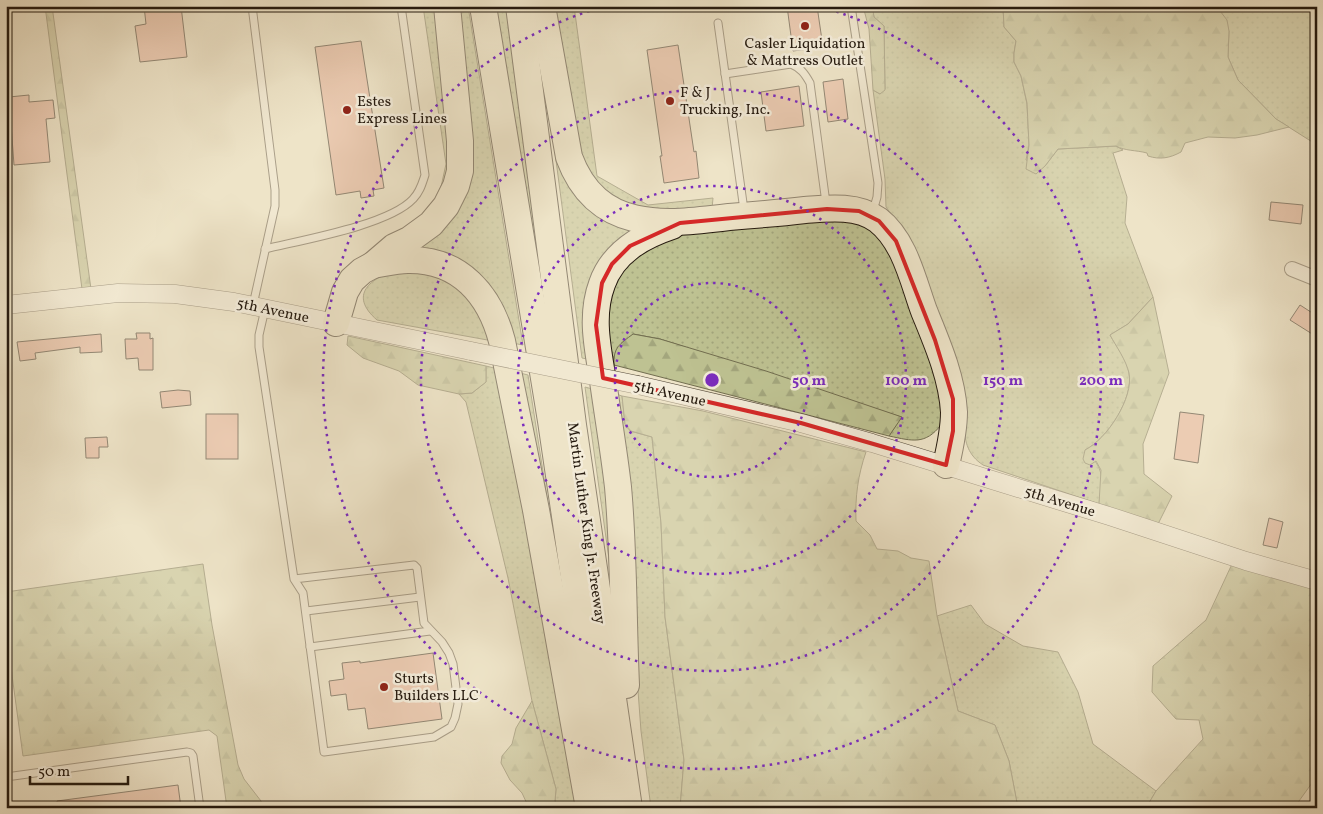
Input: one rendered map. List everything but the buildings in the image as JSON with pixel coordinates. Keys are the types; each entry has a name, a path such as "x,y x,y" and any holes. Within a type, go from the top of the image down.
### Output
{"highway":[{"path":"336,323 348,286 357,274 432,224 446,206 456,186 460,171 460,141 447,6"},
{"name":"Martin Luther King Jr. Freeway","path":"483,6 551,422 608,808"},
{"name":"Martin Luther King Jr. Freeway","path":"519,6 573,425 629,808"},
{"path":"542,6 566,148 573,168 598,201 618,214 643,221 680,223 827,209 849,209 872,216 888,230 903,256 950,384 954,414 953,431 946,465"},
{"path":"640,808 631,746 626,684 618,486 596,336 595,316 602,283 612,264 641,238 680,223"},
{"path":"373,264 407,260 430,262 443,266 461,275 471,283 480,293 494,316 502,341 536,510 589,808"}],"street":[{"path":"1292,269 1317,278"},
{"name":"5th Avenue","path":"6,305 118,293 175,294 218,299 638,385 801,423 946,465 1246,561 1317,581"}],"lane":[{"path":"252,6 275,190 275,206 266,249 259,307 259,347 294,579 303,593 306,611 324,752 434,737 451,727 458,704 453,664 442,642 424,623 416,568 411,564 294,579"},
{"path":"266,249 386,217 412,200 420,189 425,175 401,6"},
{"path":"851,6 878,183 877,197 872,216"},
{"path":"718,23 744,216"},
{"path":"725,74 791,64 798,67 805,75 810,83 827,209"},
{"path":"306,611 420,597"},
{"path":"310,646 430,631"},
{"path":"6,778 187,752 193,756 200,808"}],"highlighted area":[{"path":"827,209 859,211 879,221 896,241 935,340 953,399 953,431 946,465 801,423 603,378 596,325 602,283 612,264 630,246 680,223"}],"green space":[{"path":"45,6 52,6 91,289 82,289"},
{"path":"423,6 441,6 454,171 441,187 446,164"},
{"path":"454,6 468,6 523,345 512,343 503,316 411,247 449,216"},
{"path":"494,6 508,6 551,334 547,335"},
{"path":"553,6 574,6 597,176 648,205 713,198 712,209 650,213 602,192 583,164"},
{"path":"863,6 872,6 874,17 884,26 885,90 880,94 873,90 869,29"},
{"path":"872,6 1003,6 1004,27 1016,41 1014,62 1021,76 1027,104 1029,145 1026,160 1045,166 1058,149 1116,146 1123,150 1113,153 1127,197 1125,223 1153,297 1128,324 1110,335 1126,363 1129,383 1127,394 1117,417 1102,437 1085,450 1096,463 1101,475 1099,504 983,465 968,448 964,426 899,225 886,207 885,179 873,90 880,94 885,89 884,26 874,17"},
{"path":"1003,6 1212,6 1220,11 1227,20 1229,31 1228,57 1238,80 1276,119 1289,127 1235,138 1208,137 1185,143 1181,152 1165,158 1152,157 1148,156 1147,153 1116,146 1058,149 1036,174 1026,169 1029,145 1027,103 1021,76 1014,62 1016,41 1004,27"},
{"path":"1212,6 1317,6 1317,145 1276,119 1238,80 1228,57 1229,31"},
{"path":"544,69 558,145 633,232 621,242 592,360 582,358"},
{"path":"816,220 853,222 869,229 882,241 890,254 921,331 940,395 941,425 929,436 924,439 912,440 889,436 901,417 660,339 633,334 614,356 614,365 610,364 606,335 612,285 632,254 670,235"},
{"path":"398,270 440,275 474,300 493,341 377,320 368,311 364,303 366,289 379,278"},
{"path":"1153,297 1169,373 1143,444 1144,474 1172,496 1158,524 1099,504 1101,470 1096,461 1090,465 1085,463 1083,459 1085,450 1102,437 1117,417 1127,394 1129,383 1128,368 1110,335 1128,324"},
{"path":"633,334 660,339 766,371 902,417 889,436 614,365 616,350 621,343"},
{"path":"348,336 486,366 486,382 472,393 459,394 418,385 399,371 363,358 347,345"},
{"path":"486,366 498,369 579,808 557,808 555,802 556,789 532,701 508,578 466,402 459,394 472,393 486,382"},
{"path":"516,372 528,375 560,581"},
{"path":"585,387 596,390 605,446 613,588"},
{"path":"616,394 622,396 625,424 630,431 652,437 661,523 665,617 684,760 680,808 651,808 641,731"},
{"path":"622,396 703,411 866,452 858,486 856,521 870,535 877,549 898,551 911,558 929,561 937,616 958,711 995,725 1009,761 1018,808 680,808 684,760 665,617 661,523 652,437 631,431 625,424"},
{"path":"203,564 212,625 238,765 244,779 261,801 263,808 227,808 217,736 209,730 23,756 6,631 6,592"},
{"path":"1232,564 1314,589 1317,609 1317,776 1299,801 1297,808 1146,808 1156,791 1203,739 1199,720 1176,719 1152,692 1153,666 1206,620"},
{"path":"971,605 985,624 1023,646 1058,652 1078,692 1093,744 1156,791 1146,808 1018,808 1009,761 995,725 958,711 937,616"},
{"path":"532,701 556,789 555,801 557,808 529,808 522,793 510,780 501,763 502,756 512,744 516,728"}],"place":[{"name":"Casler Liquidation & Mattress Outlet","path":"805,26"},
{"name":"F & J Trucking, Inc.","path":"670,101"},
{"name":"Estes Express Lines","path":"347,110"},
{"name":"Sturts Builders LLC","path":"384,687"}]}
